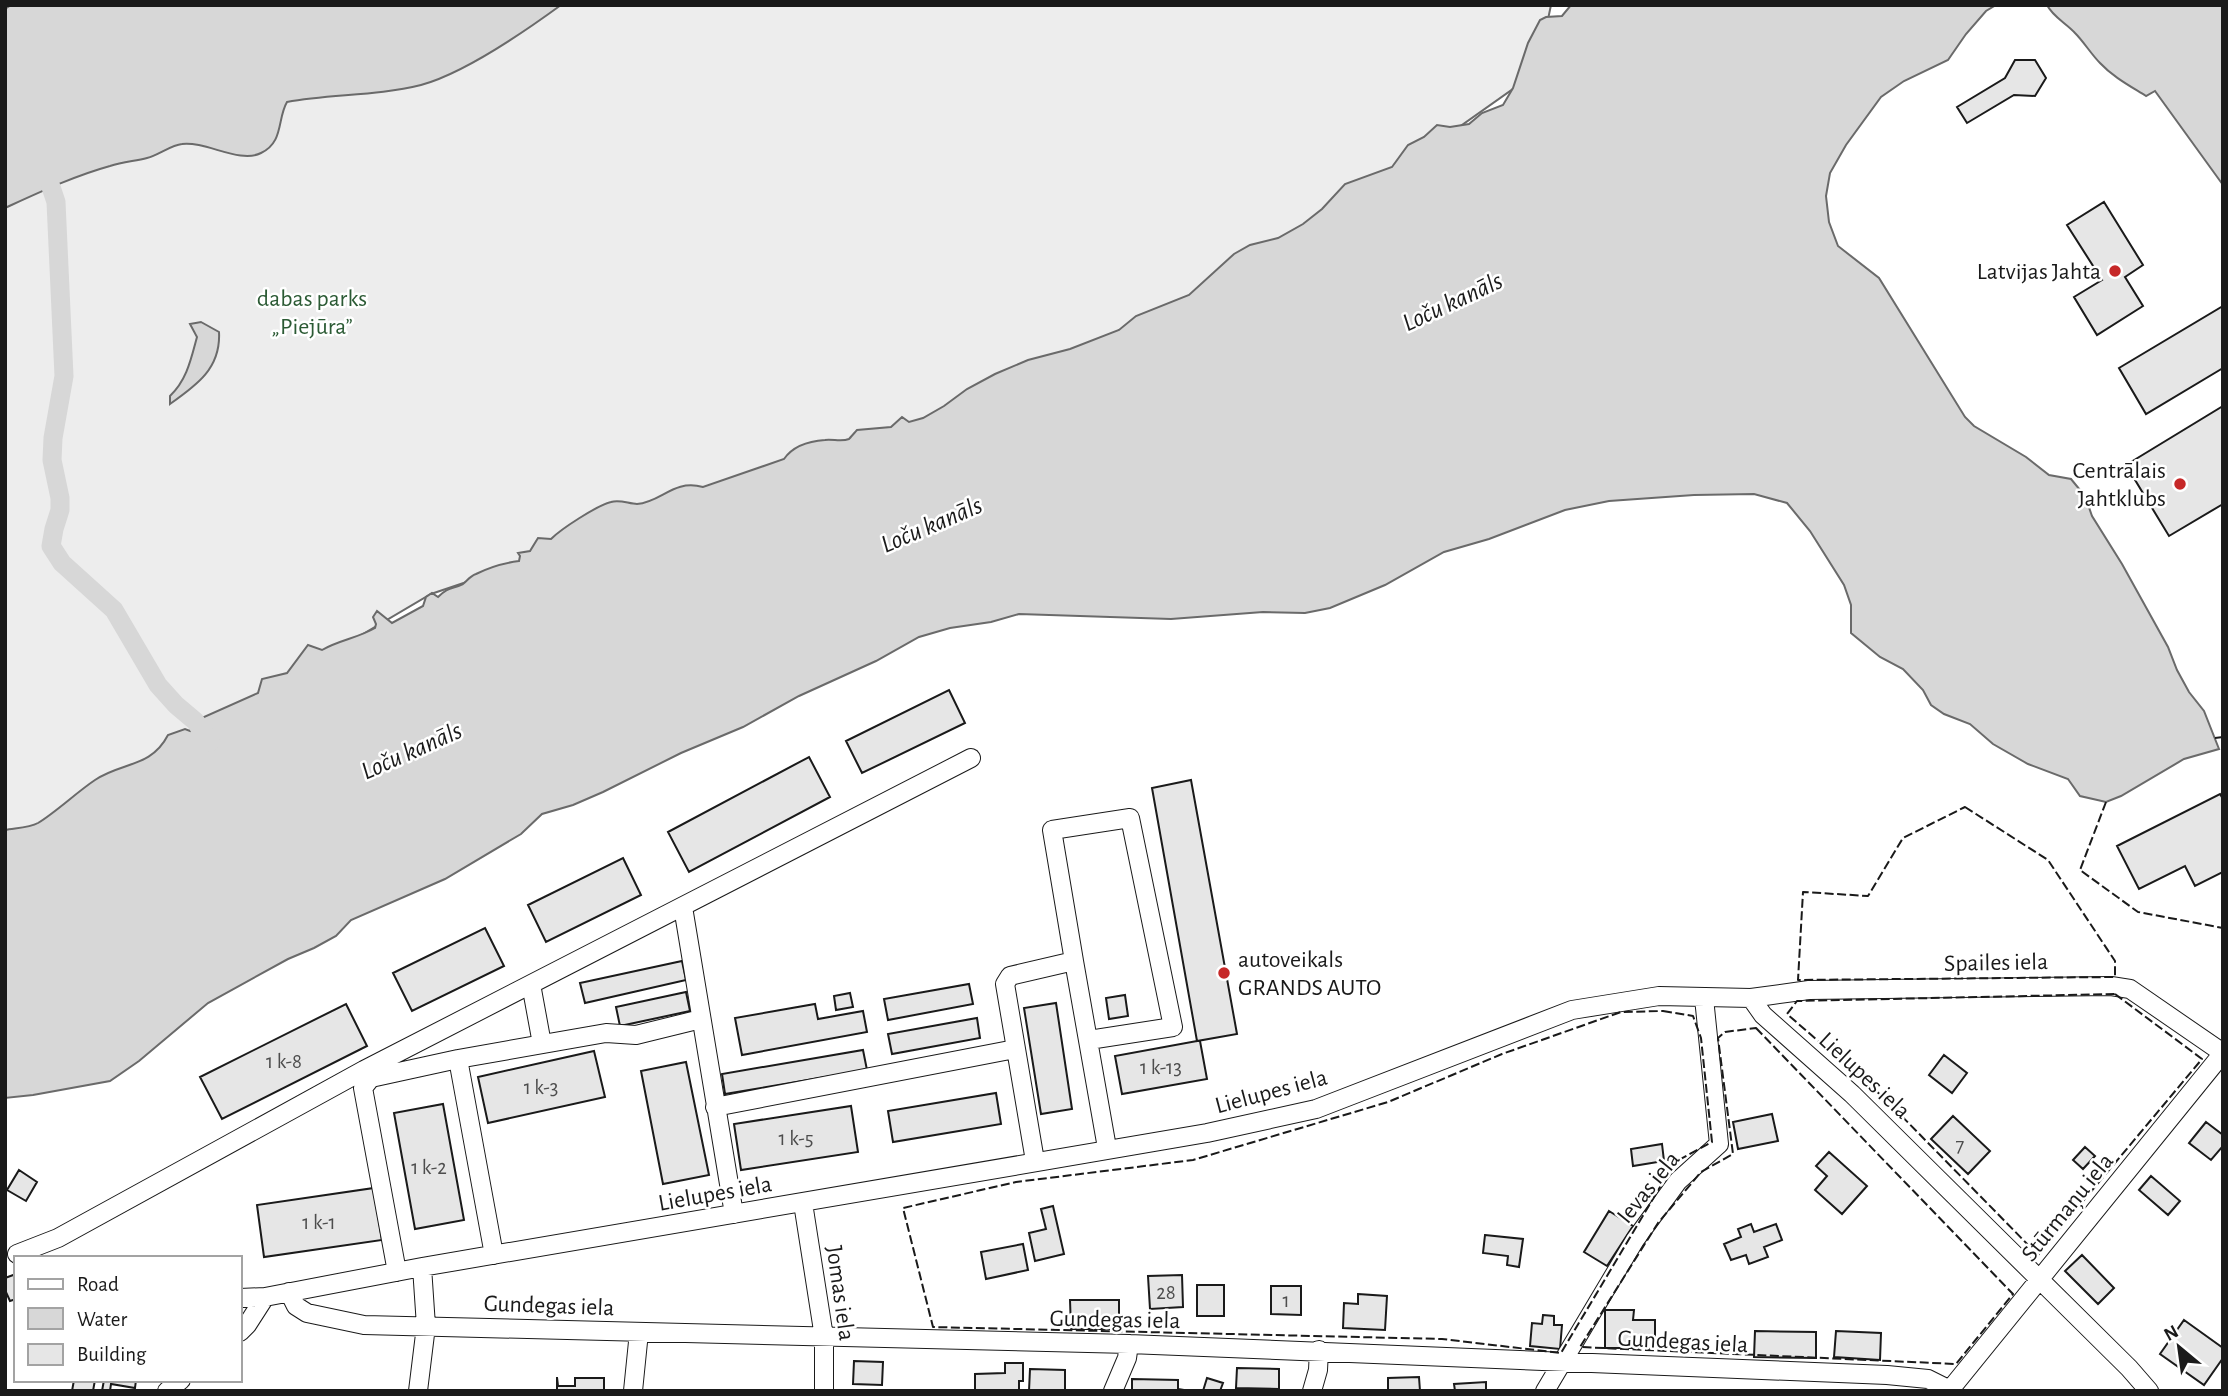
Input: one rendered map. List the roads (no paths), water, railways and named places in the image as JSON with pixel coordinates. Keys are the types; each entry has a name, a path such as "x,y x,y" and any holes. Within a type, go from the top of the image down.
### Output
{"street":[{"path":"11,1256 58,1238 531,985 971,758"},
{"path":"1088,1040 1172,1027 1130,818 1052,830 1074,961 1107,1149"},
{"path":"682,907 734,1214"},
{"path":"1035,1161 1005,984 1010,976 1074,961"},
{"path":"531,985 542,1044"},
{"name":"Spailes iela","path":"1751,998 1809,990 2111,986 2130,989 2223,1053"},
{"name":"Lielupes iela","path":"242,1298 265,1297 494,1255 1207,1133 1315,1109 1572,1010 1659,996 1751,998 1763,1015 1852,1094 2129,1368 2149,1391"},
{"name":"Ievas iela","path":"1545,1391 1635,1240 1678,1181 1720,1144 1704,998"},
{"path":"367,1074 606,1033 636,1035 701,1019"},
{"path":"715,1107 1015,1049"},
{"name":"Stūrmaņu iela","path":"1949,1390 2223,1053"},
{"path":"458,1059 494,1255"},
{"path":"367,1074 363,1088 397,1272"},
{"name":"Jomas iela","path":"803,1203 824,1337 824,1391"},
{"path":"418,1391 426,1326 422,1268"},
{"name":"Gundegas iela","path":"289,1292 296,1306 306,1313 364,1325 1319,1350 1887,1375 1928,1379 1949,1390"},
{"path":"242,1330 265,1297"},
{"path":"633,1391 639,1332"},
{"path":"1113,1391 1127,1358 1129,1344"},
{"path":"1312,1391 1318,1370 1319,1350"}],"water":[{"path":"11,5 561,5 494,51 438,79 388,91 287,102 277,137 268,148 253,156 191,144 178,145 147,158 83,175 5,208 5,9"},
{"name":"Loču kanāls","path":"1571,5 1996,5 1986,11 1948,60 1904,81 1881,97 1846,145 1830,173 1826,196 1829,222 1838,246 1879,278 1965,417 1974,426 2026,457 2049,475 2071,479 2085,496 2092,516 2168,647 2189,692 2204,711 2219,749 2184,759 2106,802 2080,796 2068,779 2028,764 1993,744 1970,724 1944,714 1931,705 1923,690 1903,669 1880,657 1851,633 1851,605 1844,585 1810,531 1787,503 1754,494 1609,501 1565,510 1489,539 1444,552 1385,585 1330,608 1305,613 1263,612 1171,619 1019,614 919,637 876,661 799,696 743,727 681,753 573,805 542,814 521,834 445,879 351,920 336,936 208,1003 139,1061 110,1081 5,1098 5,830 38,823 95,780 153,753 168,735 185,729 190,731 195,721 258,693 262,679 287,673 308,645 322,650 369,631 375,628 373,617 377,611 392,623 423,606 426,597 432,593 438,597 481,572 519,561 518,553 530,551 538,538 551,539 579,518 605,504 618,501 637,504 676,488 693,485 703,487 784,459 792,451 808,443 846,440 857,430 891,427 902,417 909,422 923,418 995,374 1028,360 1070,349 1119,330 1136,316 1189,295 1234,254 1250,245 1278,238 1303,224 1322,209 1345,184 1392,167 1408,145 1424,137 1437,125 1450,127 1469,124 1482,113 1503,105 1513,88 1528,43 1540,20 1562,16"},
{"path":"2047,5 2223,5 2223,185 2155,91 2146,96 2110,73"},
{"path":"201,322 219,332 216,356 198,382 170,404 170,396 188,369 197,337 190,324"}],"waterway":[{"path":"51,187 56,202 64,376 53,438 52,460 60,510 51,546 62,563 114,610 158,685 195,721 210,742"}],"place":[{"name":"Latvijas Jahta","path":"2115,271"},
{"name":"Centrālais Jahtklubs","path":"2180,484"},
{"name":"autoveikals GRANDS AUTO","path":"1224,973"}],"park label":[{"name":"dabas parks „Piejūra”","path":"312,312"}]}
